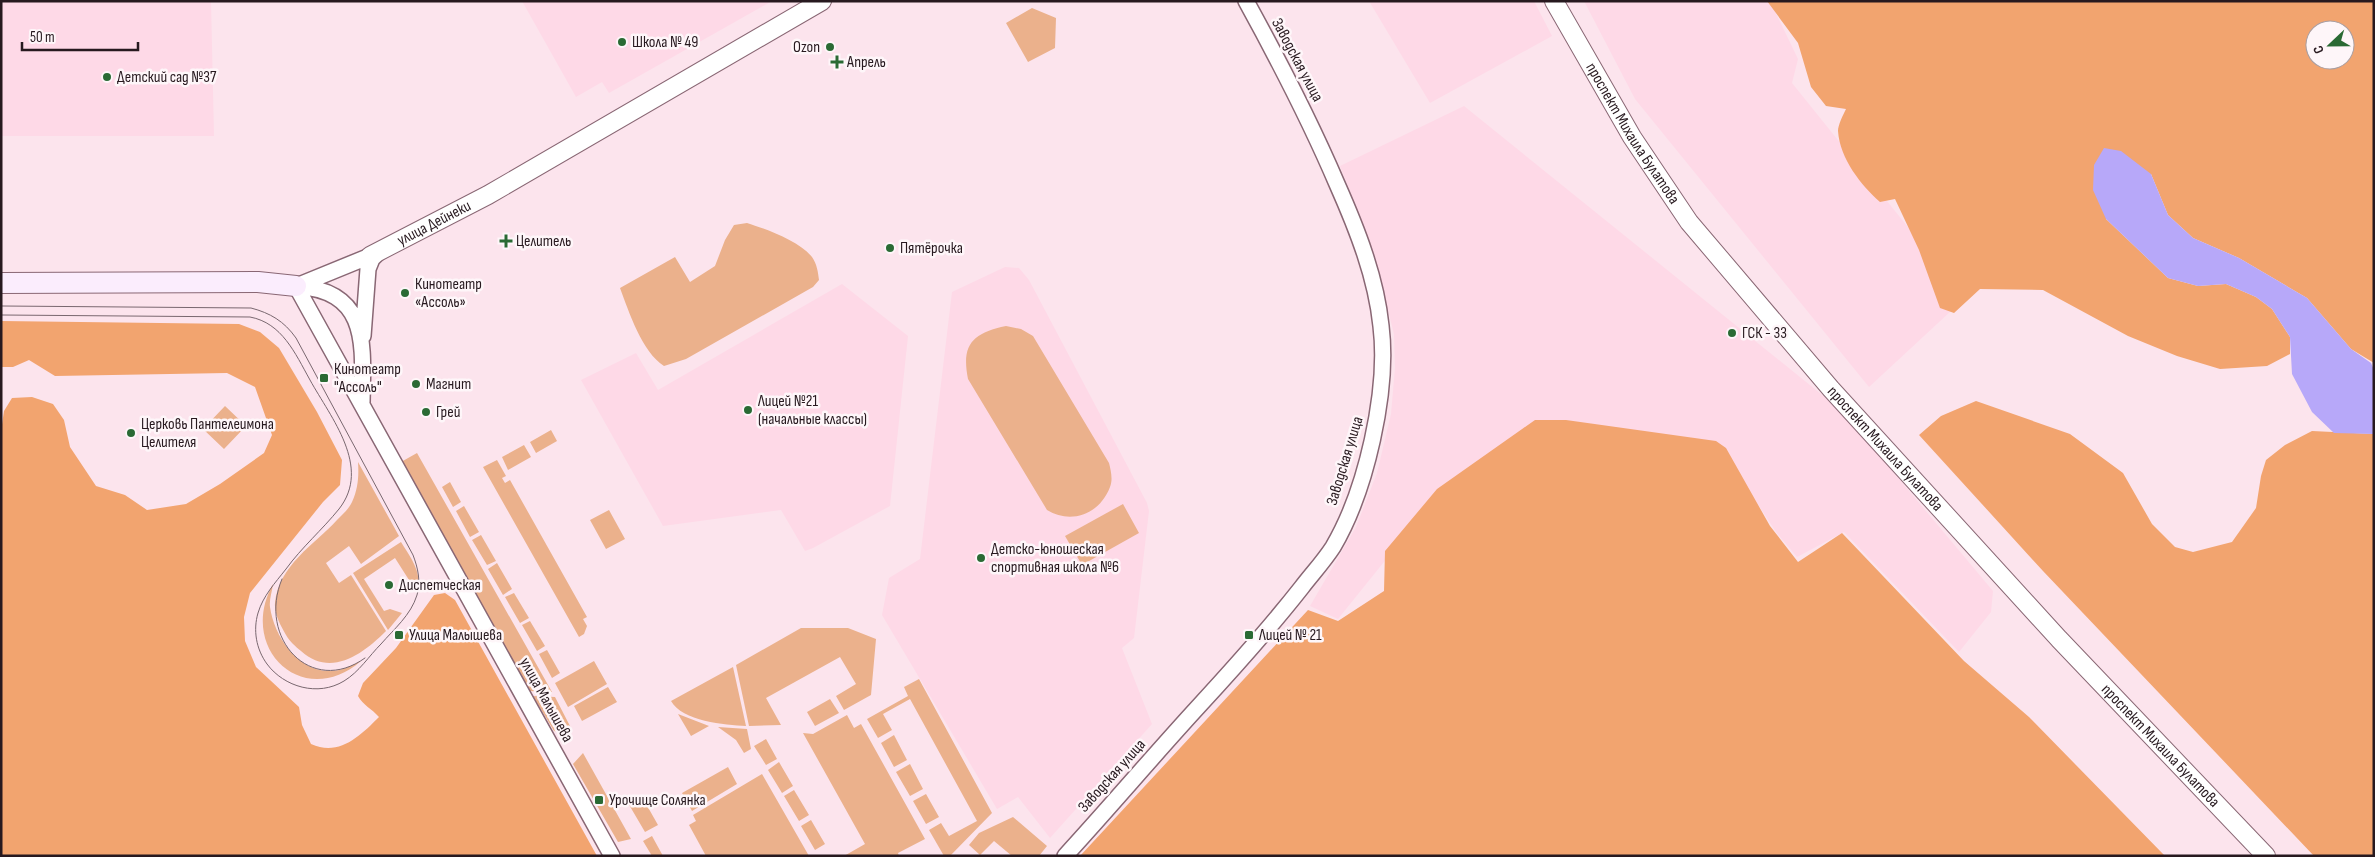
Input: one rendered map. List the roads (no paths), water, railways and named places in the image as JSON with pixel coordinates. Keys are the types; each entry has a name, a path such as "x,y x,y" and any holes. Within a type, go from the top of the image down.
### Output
{"main road":[{"name":"улица Дейнеки","path":"1,283 258,282 296,286"}],"street":[{"name":"улица Дейнеки","path":"296,286 375,253 488,195 822,1"},
{"name":"Заводская улица","path":"1065,856 1238,663 1282,612 1332,548 1351,508 1369,454 1378,413 1383,355 1382,327 1376,295 1363,248 1319,143 1246,1"},
{"name":"проспект Михаила Булатова","path":"1554,1 1632,137 1690,222 1831,388 2052,632 2266,856"},
{"path":"362,352 368,269 375,253"},
{"name":"улица Малышева","path":"296,286 318,288 337,297 352,312 361,331 362,403"},
{"name":"улица Малышева","path":"296,286 362,403 424,520 612,856"}],"tram line":[{"path":"1,306 251,308 264,312 281,322 296,338 413,555 418,570 419,585 411,609 364,664 344,681 334,686 313,689 292,684 274,672 260,652 256,633 256,619 263,601 292,561 339,509 348,493 351,476 350,460 337,426 293,350 279,332 271,326 261,320 250,317 1,315"},
{"path":"282,579 276,601 277,622 283,640 294,655 308,666 326,670 345,668 365,658"}],"place":[{"name":"Школа № 49","path":"622,42"},
{"name":"Ozon","path":"830,47"},
{"name":"Апрель","path":"837,62"},
{"name":"Детский сад №37","path":"107,77"},
{"name":"Целитель","path":"506,241"},
{"name":"Пятёрочка","path":"890,248"},
{"name":"Кинотеатр «Ассоль»","path":"405,293"},
{"name":"ГСК - 33","path":"1732,333"},
{"name":"Кинотеатр \"Ассоль\"","path":"324,378"},
{"name":"Магнит","path":"416,384"},
{"name":"Лицей №21 (начальные классы)","path":"748,410"},
{"name":"Грей","path":"426,412"},
{"name":"Церковь Пантелеимона Целителя","path":"131,433"},
{"name":"Детско-юношеская спортивная школа №6","path":"981,558"},
{"name":"Диспетческая","path":"389,585"},
{"name":"Улица Малышева","path":"399,635"},
{"name":"Лицей № 21","path":"1249,635"},
{"name":"Урочище Солянка","path":"599,800"}]}
